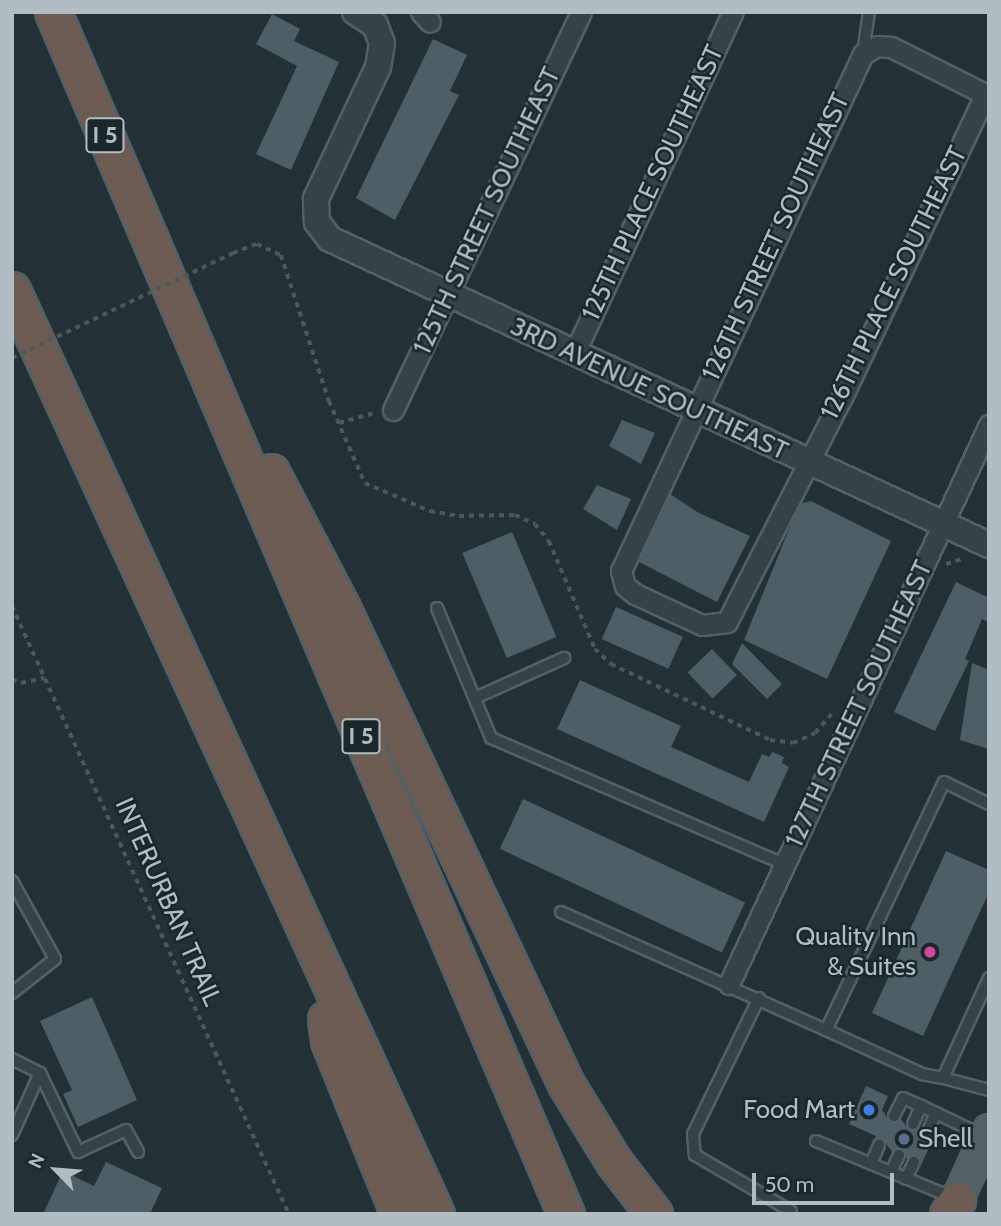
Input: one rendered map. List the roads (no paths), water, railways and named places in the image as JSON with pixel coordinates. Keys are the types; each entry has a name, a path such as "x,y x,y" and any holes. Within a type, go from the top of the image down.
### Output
{"highway":[{"name":"I 5","path":"53,12 566,1214"},
{"path":"158,258 342,608 566,1084 614,1163 654,1214"},
{"path":"12,290 321,971 436,1214"},
{"path":"321,971 329,1041 399,1214"}],"main road":[{"path":"952,1209 987,1133"}],"street":[{"name":"3RD AVENUE SOUTHEAST","path":"355,12 375,25 382,43 378,67 316,199 317,222 330,239 447,296 943,525 979,552"},
{"name":"125TH STREET SOUTHEAST","path":"393,410 581,12"},
{"name":"125TH PLACE SOUTHEAST","path":"574,354 733,12"},
{"path":"863,54 877,46 891,47 987,95"},
{"name":"126TH STREET SOUTHEAST","path":"727,622 702,625 635,594 625,586 621,571 863,54"},
{"name":"126TH PLACE SOUTHEAST","path":"727,622 806,461 842,397 987,95"},
{"name":"127TH STREET SOUTHEAST","path":"729,984 989,425"}],"lane":[{"path":"863,54 869,12"},
{"path":"437,608 491,738 784,864"},
{"path":"475,698 564,658"},
{"path":"825,1030 944,782 989,804"},
{"path":"12,881 54,959 12,993"},
{"path":"561,912 729,984 825,1030 943,1078 989,1090"},
{"path":"943,1078 989,978"},
{"path":"759,998 692,1133 695,1156 791,1211"},
{"path":"12,1059 40,1073 78,1152 126,1130 138,1152"},
{"path":"12,1135 40,1073"},
{"path":"894,1116 903,1098 987,1133"},
{"path":"912,1124 921,1106"},
{"path":"928,1131 936,1113"},
{"path":"816,1141 906,1179 952,1209"},
{"path":"871,1164 879,1145"},
{"path":"891,1172 899,1155"},
{"path":"906,1179 914,1162"}],"place":[{"name":"Quality Inn & Suites","path":"930,952"},
{"name":"Food Mart","path":"869,1110"},
{"name":"Shell","path":"904,1139"}]}
